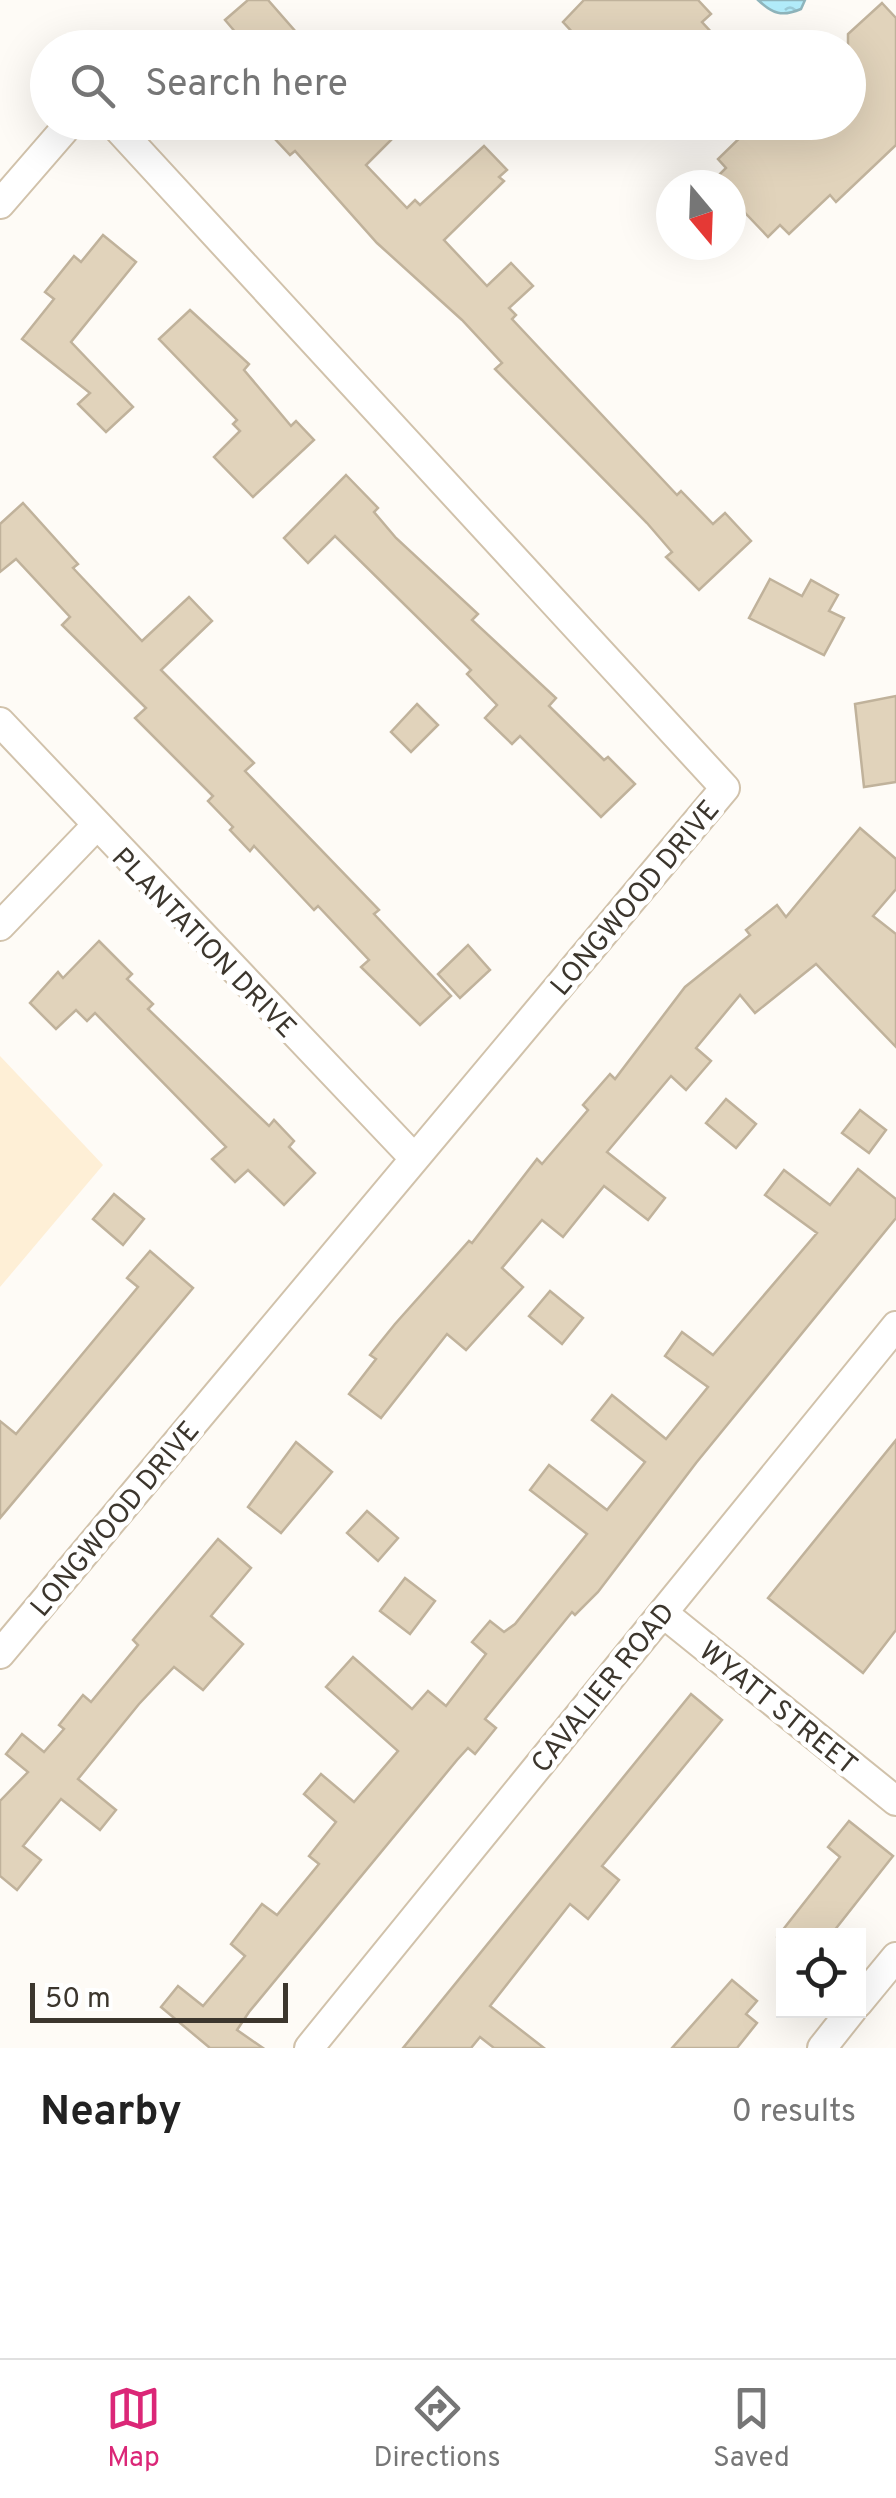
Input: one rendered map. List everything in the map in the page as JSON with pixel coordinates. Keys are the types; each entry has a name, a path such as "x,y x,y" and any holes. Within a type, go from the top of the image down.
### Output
{"street":[{"path":"0,204 55,140"},
{"name":"LONGWOOD DRIVE","path":"0,1654 725,788 129,140"},
{"name":"PLANTATION DRIVE","path":"0,722 95,827 414,1158"},
{"path":"0,926 95,827"},
{"name":"CAVALIER ROAD","path":"308,2048 896,1326"},
{"name":"WYATT STREET","path":"663,1613 896,1801"},
{"path":"866,1993 896,1956"},
{"path":"822,2048 846,2018"}],"shaded area":[{"path":"0,1056 103,1165 0,1287"}],"water":[{"path":"758,0 805,0 801,9 783,13"}],"building":[{"path":"248,0 268,0 294,30 234,30 225,20"},
{"path":"584,0 698,0 711,14 702,22 709,30 570,30 563,22"},
{"path":"882,3 896,18 896,145 836,202 830,195 789,234 780,225 768,237 746,214 746,170 724,170 718,159 738,140 866,140 866,30 852,30"},
{"path":"276,140 391,140 366,165 407,208 415,200 420,205 484,146 507,170 499,177 504,181 444,240 487,286 511,263 533,286 509,308 516,315 512,319 677,495 681,491 713,524 725,513 751,541 699,590 666,557 672,552 647,523 495,369 502,363 462,320 377,243 295,151 290,155"},
{"path":"103,235 136,262 71,342 133,407 106,432 78,404 90,393 22,339 54,299 45,292 74,256 81,262"},
{"path":"190,310 249,364 244,370 291,426 296,421 314,440 253,497 214,457 240,431 233,424 237,420 159,339"},
{"path":"346,475 378,508 374,512 396,538 478,614 472,620 556,698 549,706 604,760 608,757 635,784 601,817 520,736 512,744 485,718 497,705 467,674 471,670 335,536 308,563 284,538"},
{"path":"23,503 78,564 73,568 142,641 189,597 212,621 161,670 254,763 245,771 379,910 374,914 451,996 420,1025 361,967 369,960 318,906 314,910 254,846 250,851 230,830 233,827 208,801 213,796 135,718 146,708 62,625 70,617 16,559 0,572 0,524"},
{"path":"770,579 802,596 811,580 838,595 829,611 844,618 824,655 749,618"},
{"path":"896,696 896,782 864,787 855,704"},
{"path":"417,704 438,725 411,752 391,732"},
{"path":"860,828 896,859 896,889 873,916 896,934 896,1047 816,964 755,1013 740,995 696,1048 711,1061 686,1090 671,1076 607,1152 665,1198 648,1220 604,1186 563,1237 542,1220 502,1268 523,1287 466,1350 447,1334 381,1418 349,1394 376,1359 370,1355 395,1324 469,1241 472,1243 537,1159 542,1164 588,1110 583,1105 610,1074 615,1079 685,987 750,935 746,930 777,905 786,917"},
{"path":"99,941 132,974 127,979 153,1004 148,1009 269,1126 274,1120 294,1141 289,1147 315,1173 284,1205 248,1170 235,1182 212,1159 226,1147 95,1013 87,1021 76,1010 56,1029 30,1003 58,972 63,978"},
{"path":"468,945 490,970 460,998 438,974"},
{"path":"726,1099 756,1124 736,1148 706,1123"},
{"path":"860,1110 886,1130 869,1153 842,1133"},
{"path":"858,1169 896,1199 896,1218 696,1463 598,1592 575,1615 572,1612 485,1719 496,1728 475,1754 468,1748 457,1760 249,2012 237,2030 263,2048 210,2048 161,2007 178,1986 203,2006 245,1956 231,1944 262,1904 277,1915 319,1864 309,1856 336,1822 304,1794 321,1774 354,1802 398,1751 326,1687 353,1657 412,1709 428,1691 446,1706 486,1654 472,1642 490,1621 504,1632 515,1624 587,1534 530,1490 549,1465 607,1510 645,1462 592,1420 612,1395 666,1439 708,1387 665,1356 682,1332 713,1355 817,1233 765,1195 784,1170 830,1205"},
{"path":"114,1194 144,1219 123,1245 93,1219"},
{"path":"150,1251 193,1288 0,1518 0,1421 16,1434 138,1287 127,1278"},
{"path":"550,1291 583,1318 562,1344 529,1316"},
{"path":"896,1440 896,1630 863,1673 768,1598"},
{"path":"296,1442 332,1472 281,1533 248,1507"},
{"path":"367,1511 398,1538 378,1561 347,1533"},
{"path":"218,1539 251,1568 211,1616 243,1644 203,1690 174,1667 139,1704 78,1779 116,1810 100,1830 61,1799 23,1846 41,1860 17,1890 0,1876 0,1801 28,1772 6,1754 22,1734 44,1752 64,1729 59,1725 83,1695 91,1702 138,1645 133,1640"},
{"path":"405,1578 435,1601 410,1634 380,1611"},
{"path":"691,1694 722,1720 602,1866 619,1880 588,1919 570,1904 490,2006 544,2048 494,2048 480,2037 471,2048 403,2048"},
{"path":"849,1821 893,1856 836,1928 784,1928 840,1857 828,1847"},
{"path":"732,1980 757,2001 746,2014 757,2023 737,2048 672,2048"}]}
